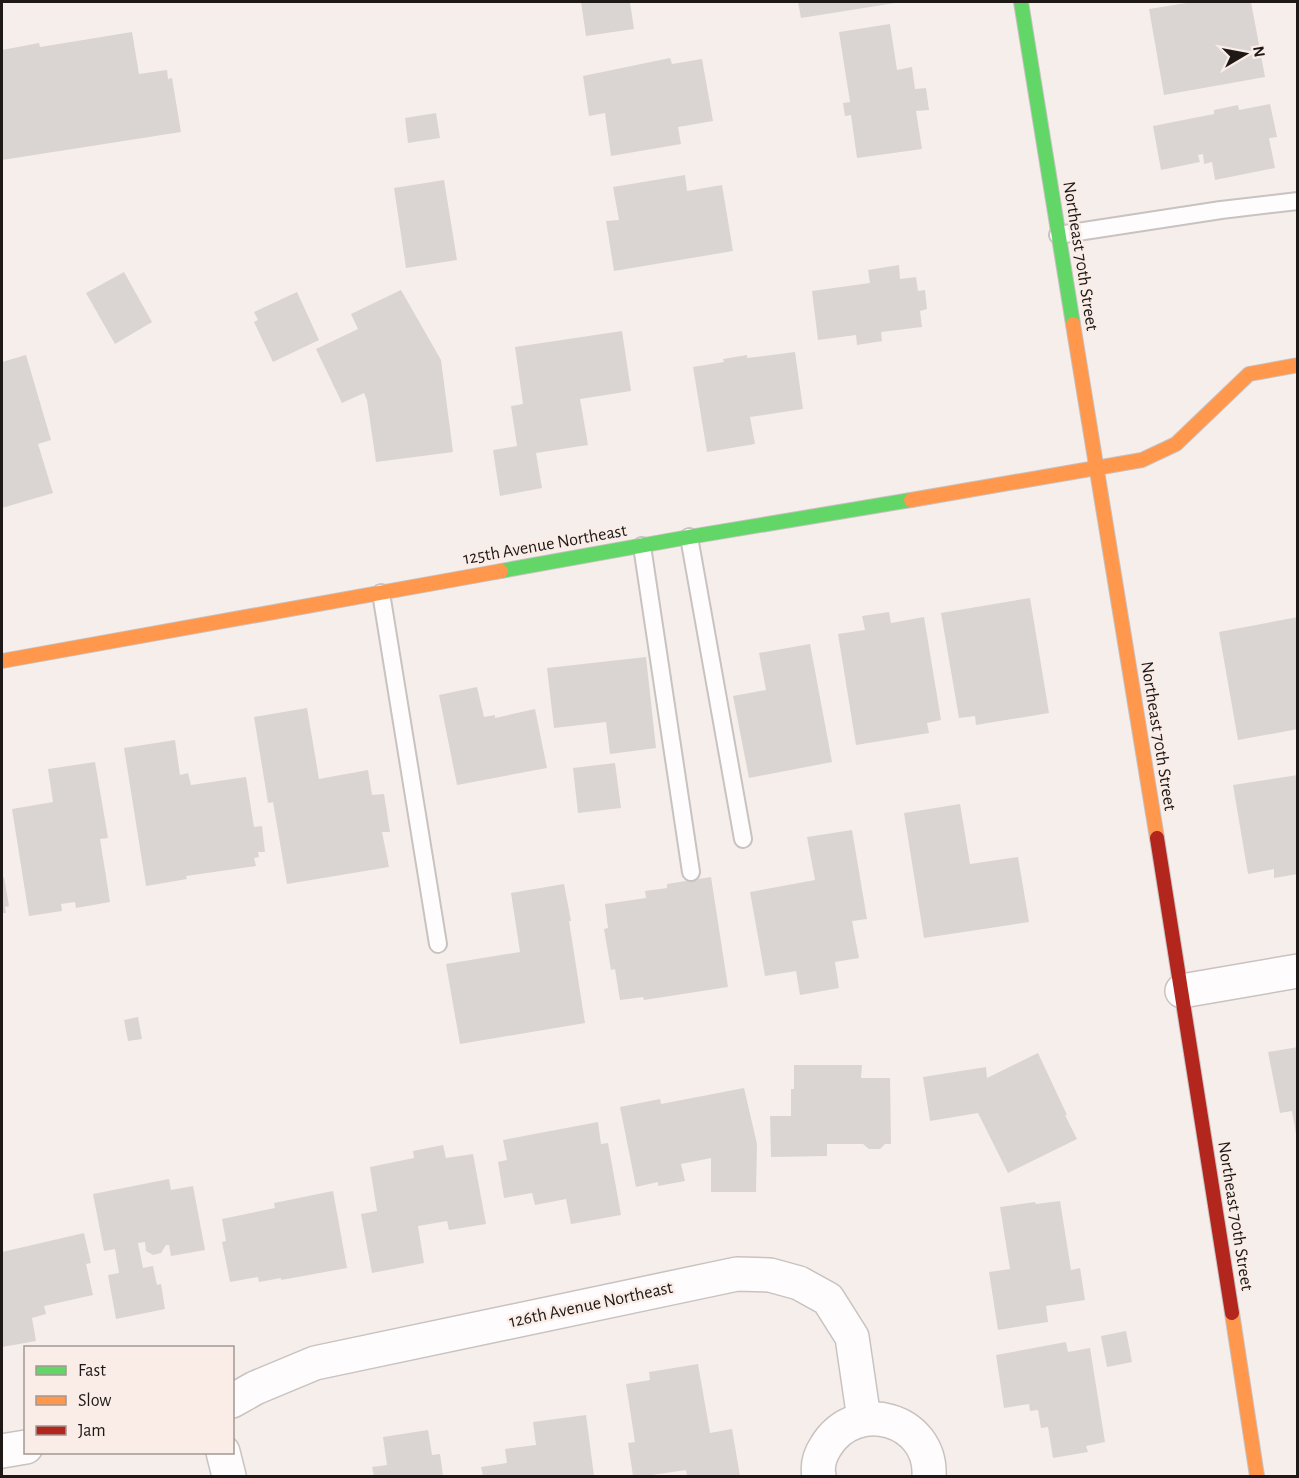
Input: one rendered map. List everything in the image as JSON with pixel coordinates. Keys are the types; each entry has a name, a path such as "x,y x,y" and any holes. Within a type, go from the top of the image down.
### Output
{"main road":[{"name":"Northeast 70th Street","path":"1021,2 1182,992 1257,1476"},
{"name":"125th Avenue Northeast","path":"2,661 689,537 1142,460 1176,444 1249,374 1298,365"}],"street":[{"path":"1182,992 1298,971"},
{"name":"126th Avenue Northeast","path":"234,1400 255,1388 315,1364 737,1274 770,1275 799,1283 828,1299 852,1337 864,1419"},
{"path":"819,1476 822,1452 832,1437 846,1425 864,1419 882,1418 899,1424 914,1435 924,1450 929,1476"},
{"path":"2,1451 24,1447"},
{"path":"224,1454 229,1476"}],"lane":[{"path":"1058,235 1221,210 1298,201"},
{"path":"689,537 743,839"},
{"path":"642,546 691,872"},
{"path":"381,592 438,944"}],"building":[{"path":"581,2 630,2 634,29 586,36"},
{"path":"798,2 895,2 895,3 801,18"},
{"path":"1193,2 1251,2 1265,77 1164,95 1149,9"},
{"path":"890,24 897,70 912,67 915,89 926,88 929,110 916,111 922,149 857,158 851,115 845,116 843,103 850,102 839,32"},
{"path":"132,32 139,74 167,70 168,79 172,78 181,132 2,160 2,50 39,43 40,47"},
{"path":"670,58 672,64 702,59 713,121 678,127 681,144 611,156 605,113 589,116 583,76"},
{"path":"1270,104 1277,137 1269,138 1275,168 1215,180 1212,162 1204,164 1203,154 1198,155 1200,162 1161,170 1153,126 1214,114 1214,110 1238,105 1239,110"},
{"path":"436,113 440,138 408,143 405,118"},
{"path":"685,175 687,191 722,185 733,251 614,271 606,221 619,220 613,187"},
{"path":"444,180 457,260 406,268 394,188"},
{"path":"899,265 900,279 916,277 918,291 925,290 927,309 920,311 922,327 881,332 882,341 857,345 856,335 818,340 812,291 870,283 868,270"},
{"path":"124,272 152,322 115,344 86,293"},
{"path":"401,290 441,360 453,452 376,462 364,393 342,403 316,349 358,329 351,314"},
{"path":"297,292 319,340 273,362 254,322 258,320 254,312"},
{"path":"622,331 631,391 580,399 588,445 536,453 542,488 500,496 493,450 517,446 511,406 523,404 515,347"},
{"path":"795,352 803,409 750,417 755,444 707,452 693,367 724,362 723,359 747,355 747,358"},
{"path":"26,355 51,440 38,444 53,493 2,508 2,362"},
{"path":"1030,598 1049,713 976,725 975,716 959,718 941,613"},
{"path":"889,612 891,623 924,617 941,720 927,723 929,733 856,745 838,634 865,630 862,616"},
{"path":"1298,617 1298,729 1238,740 1219,632"},
{"path":"810,644 832,762 749,778 733,696 766,690 759,653"},
{"path":"646,657 656,748 610,754 606,722 554,728 547,668"},
{"path":"477,687 484,717 495,715 495,718 535,709 547,768 457,785 439,695"},
{"path":"307,708 319,779 368,770 372,795 384,794 390,832 382,832 389,867 287,884 273,802 268,803 254,717"},
{"path":"175,740 180,775 188,773 191,785 246,777 254,827 262,826 265,852 258,852 259,857 254,858 256,866 186,876 187,879 146,886 124,748"},
{"path":"95,762 108,838 100,839 110,902 76,908 75,902 61,904 62,911 29,916 12,809 53,802 48,769"},
{"path":"615,763 621,808 578,813 573,768"},
{"path":"1298,775 1298,874 1274,878 1274,869 1248,874 1233,785"},
{"path":"960,804 970,864 1018,857 1029,922 924,938 904,813"},
{"path":"852,830 867,919 852,921 859,958 835,962 839,988 800,995 796,971 765,976 750,892 815,880 807,837"},
{"path":"4,877 9,906 5,907 6,913 2,913 2,878"},
{"path":"711,877 728,987 644,1000 643,997 620,1000 615,969 611,970 604,929 608,928 605,904 646,898 645,891 667,888 667,884"},
{"path":"564,884 585,1023 460,1044 446,964 520,952 511,893"},
{"path":"138,1017 142,1039 128,1041 124,1020"},
{"path":"1298,1047 1298,1134 1296,1134 1292,1111 1280,1113 1268,1052"},
{"path":"1038,1053 1077,1139 1008,1173 978,1113 930,1121 923,1077 986,1067 987,1078"},
{"path":"794,1065 862,1065 861,1078 890,1078 891,1144 885,1144 880,1149 869,1149 863,1144 827,1144 827,1156 771,1157 770,1116 791,1116"},
{"path":"744,1088 757,1144 756,1192 711,1192 711,1158 681,1164 685,1181 658,1186 658,1182 636,1187 620,1107 660,1099 661,1104"},
{"path":"598,1122 601,1144 608,1143 621,1215 571,1224 566,1199 535,1205 532,1193 504,1198 498,1162 507,1160 503,1140"},
{"path":"443,1145 446,1158 473,1154 486,1224 449,1230 447,1221 418,1226 424,1263 372,1273 361,1214 377,1211 370,1167 414,1158 413,1151"},
{"path":"169,1179 171,1190 193,1186 205,1250 171,1256 169,1245 166,1245 161,1253 153,1255 146,1251 145,1242 138,1243 143,1268 153,1266 157,1285 161,1284 165,1309 116,1319 108,1275 119,1273 115,1249 104,1251 93,1194"},
{"path":"333,1191 347,1268 281,1280 281,1278 259,1282 258,1277 230,1282 222,1242 226,1241 222,1219 275,1208 274,1203"},
{"path":"1060,1201 1071,1270 1080,1268 1085,1300 1046,1306 1048,1322 998,1330 989,1272 1010,1269 1000,1207"},
{"path":"84,1233 91,1263 86,1264 93,1295 44,1306 46,1314 32,1318 36,1341 2,1347 2,1252"},
{"path":"1126,1331 1132,1362 1107,1367 1101,1336"},
{"path":"1066,1342 1068,1352 1090,1348 1105,1442 1086,1446 1088,1452 1053,1458 1048,1427 1041,1428 1038,1410 1030,1411 1029,1404 1004,1408 996,1355"},
{"path":"698,1364 710,1433 732,1429 740,1476 687,1476 686,1470 633,1476 628,1443 635,1442 626,1384 650,1380 649,1372"},
{"path":"586,1415 594,1476 483,1476 481,1467 507,1463 505,1449 536,1445 533,1422"},
{"path":"428,1430 432,1455 440,1454 443,1476 374,1476 372,1467 387,1465 383,1437"}],"traffic: fast":[{"path":"1021,2 1073,324"},
{"path":"501,571 911,500"}],"traffic: slow":[{"path":"1073,324 1157,838"},
{"path":"911,500 1142,460 1176,444 1249,374 1298,365"},
{"path":"2,661 501,571"},
{"path":"1232,1313 1257,1476"}],"traffic: jam":[{"path":"1157,838 1232,1313"}]}
